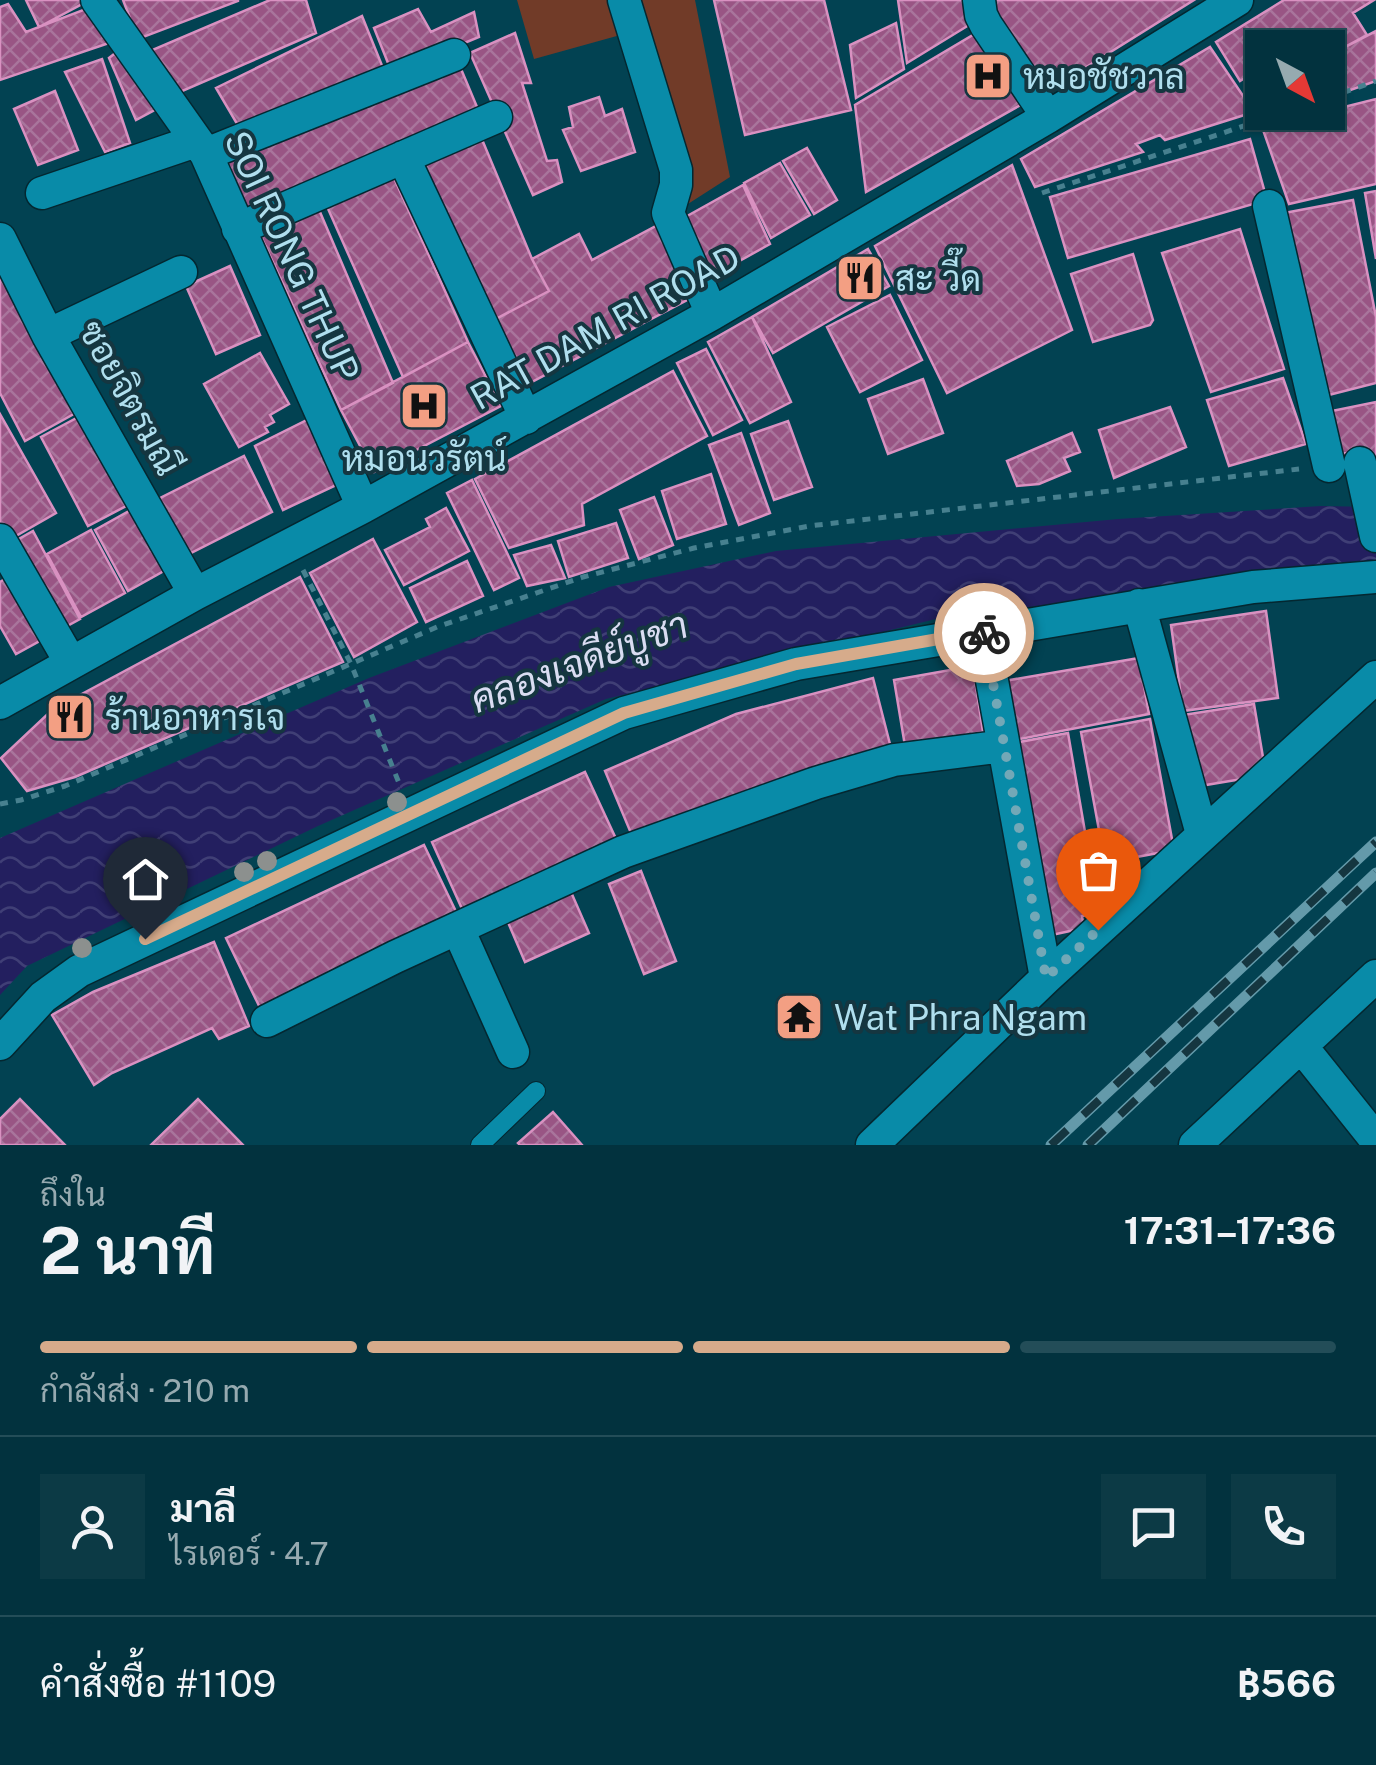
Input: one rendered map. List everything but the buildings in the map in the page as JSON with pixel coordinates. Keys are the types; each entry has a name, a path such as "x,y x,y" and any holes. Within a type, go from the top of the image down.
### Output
{"street":[{"name":"SOI RONG THUP","path":"97,0 201,148 363,507"},
{"path":"624,0 676,170 668,213 712,314"},
{"path":"980,0 986,25 1048,117"},
{"name":"RAT DAM RI ROAD","path":"0,703 712,314 1048,117 1230,2"},
{"path":"42,193 201,148 454,54"},
{"path":"238,230 496,117"},
{"path":"403,158 526,418"},
{"path":"1269,206 1351,469 1376,536"},
{"name":"ซอยจิตรมณี","path":"0,238 48,335 194,594"},
{"path":"48,335 181,272"},
{"path":"0,540 71,662"},
{"path":"0,1044 43,997 79,971 624,713 796,664 1253,587 1376,577"},
{"path":"1140,606 1202,834"},
{"path":"984,631 1046,978"},
{"path":"872,1145 1046,978 1376,677"},
{"path":"267,1021 623,852 816,783 894,760 1004,746"},
{"path":"458,929 512,1052"},
{"path":"1195,1145 1376,976"},
{"path":"1302,1046 1376,1140"}],"lane":[{"path":"480,1145 536,1091"}],"path":[{"path":"1345,92 1376,81"},
{"path":"1042,194 1245,126"},
{"path":"0,804 65,786 437,627 582,577 713,544 808,526 929,510 1351,469"},
{"path":"290,545 350,664 402,791"}],"shaded area":[{"path":"517,0 695,0 730,177 677,211 642,29 534,59"}],"water":[{"name":"คลองเจดีย์บูชา","path":"1321,506 1376,507 1376,567 1332,568 936,619 606,699 318,826 27,966 0,995 0,838 369,678 609,587 776,551 1118,519"}],"railway":[{"path":"1051,1145 1376,842"},
{"path":"1088,1145 1376,873"}],"way so far":[{"path":"984,633 1046,978 1098,930"}],"place":[{"name":"หมอชัชวาล","path":"988,76"},
{"name":"สะ วี๊ด","path":"860,278"},
{"name":"หมอนวรัตน์","path":"424,406"},
{"name":"ร้านอาหารเจ","path":"70,717"},
{"name":"Wat Phra Ngam","path":"799,1017"}],"route":[{"path":"145,939 624,713 796,664 984,633"}]}
